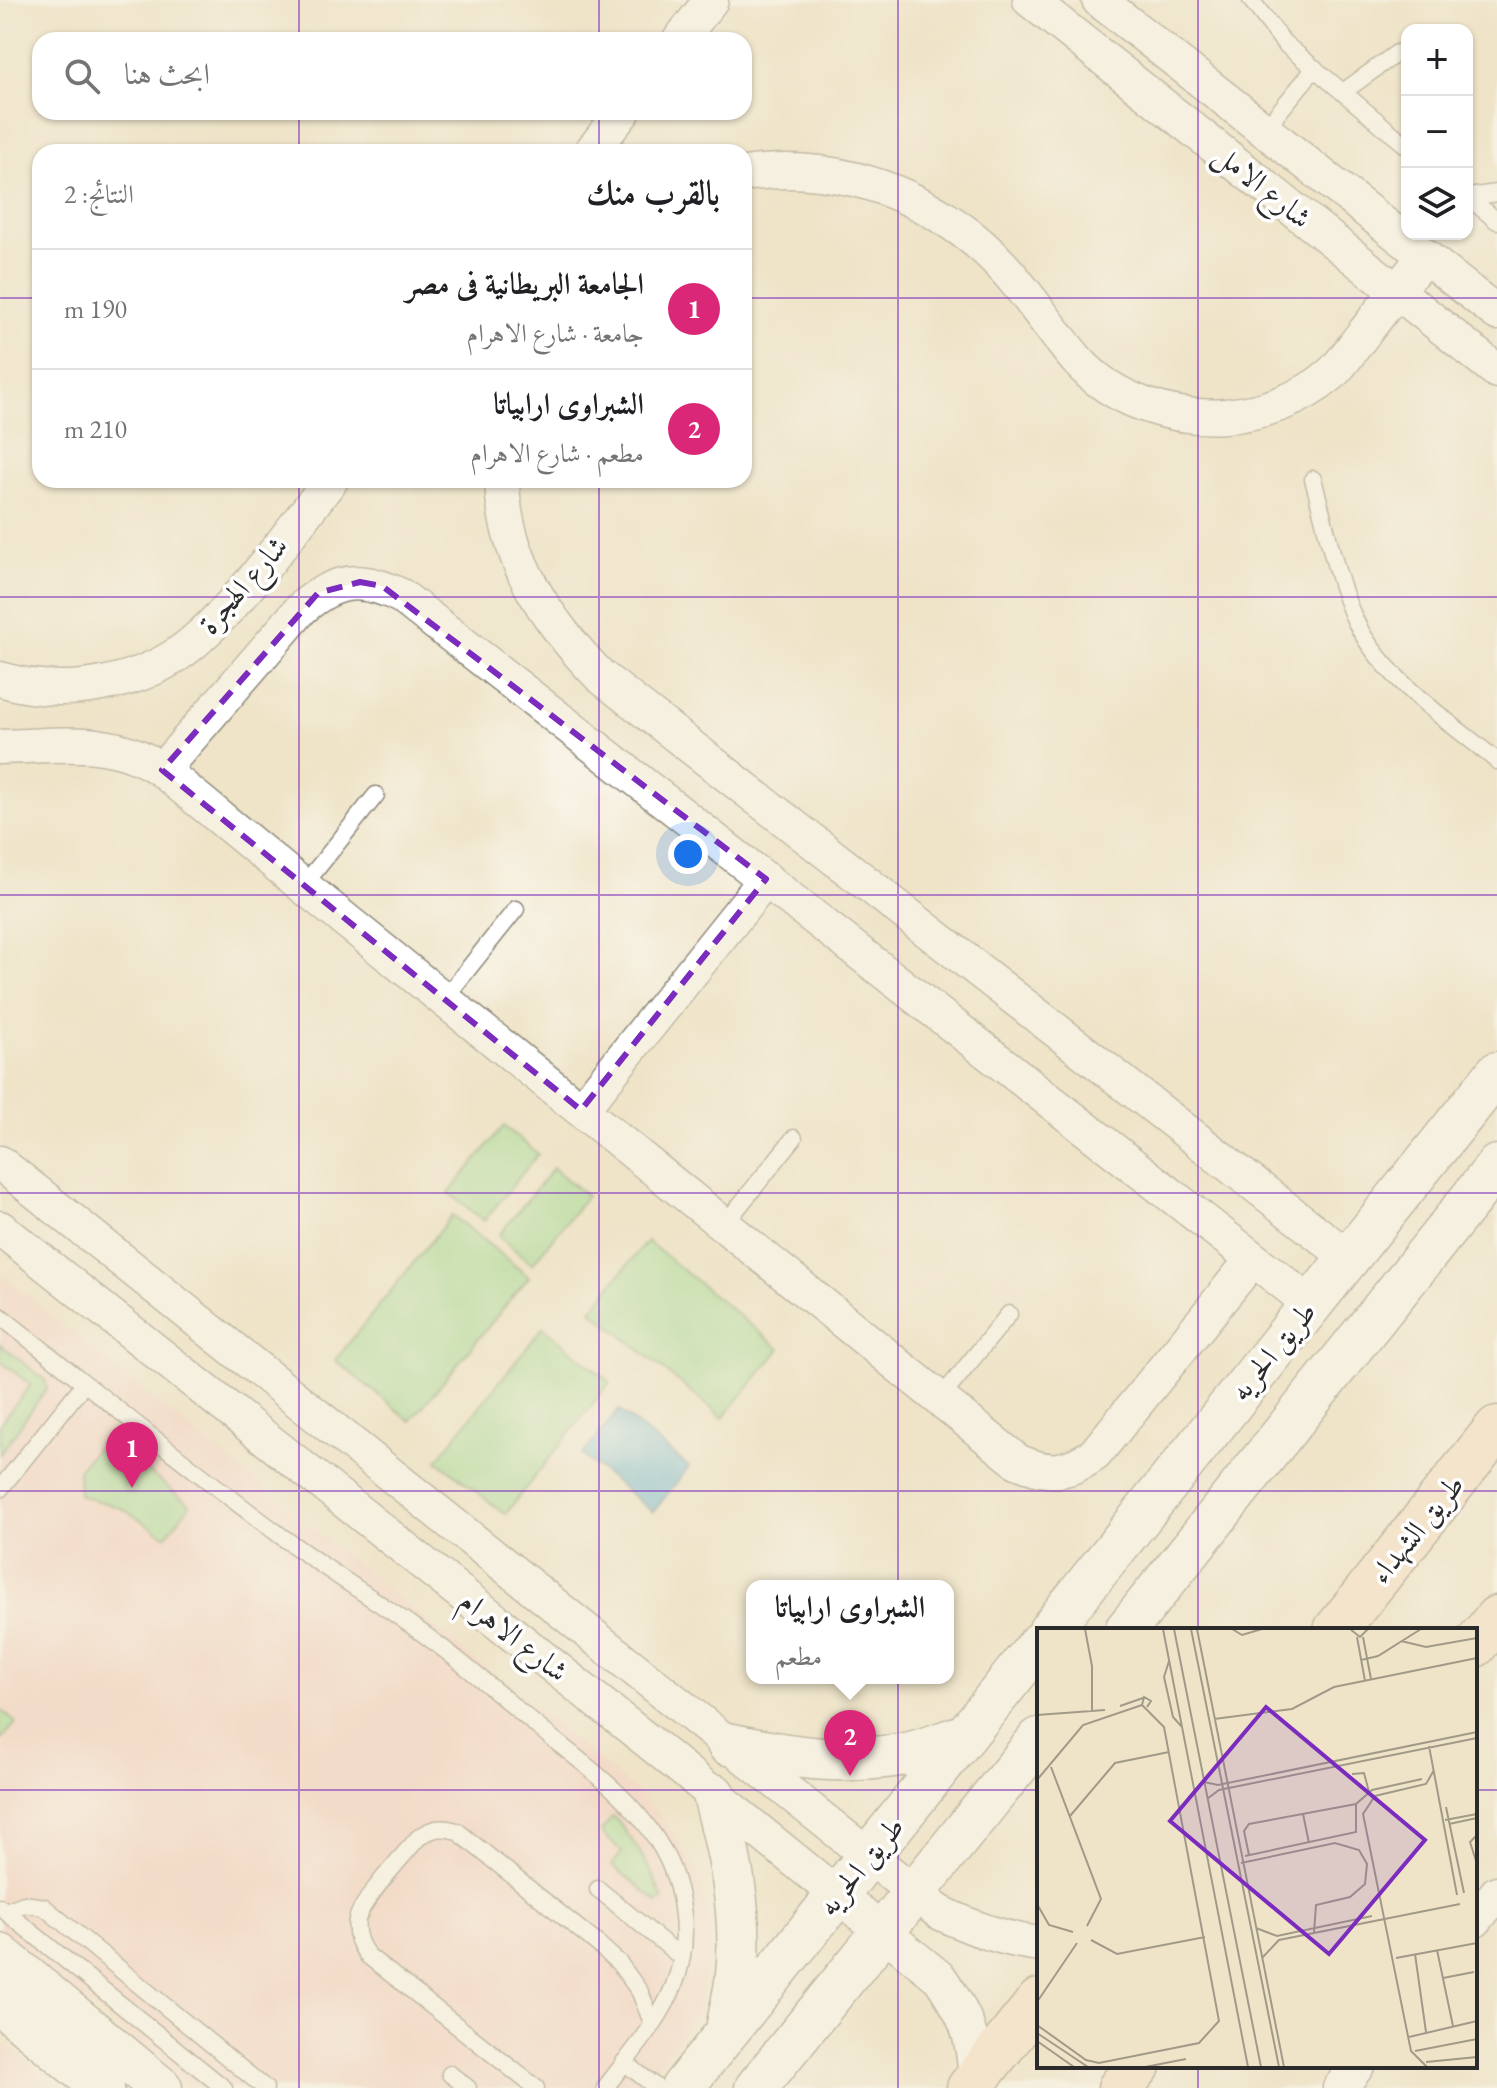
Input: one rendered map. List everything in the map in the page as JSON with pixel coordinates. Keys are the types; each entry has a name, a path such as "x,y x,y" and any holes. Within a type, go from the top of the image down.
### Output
{"main road":[{"name":"طريق الشهداء","path":"1338,1628 1497,1428"},
{"path":"1477,1643 1497,1618"},
{"path":"973,2084 1037,2004"},
{"path":"1120,2088 1136,2068"}],"street":[{"path":"686,32 711,0"},
{"name":"شارع الامل","path":"1030,0 1497,371"},
{"name":"شارع الامل","path":"1099,0 1497,313"},
{"path":"597,144 617,120"},
{"path":"752,173 773,170 826,172 877,185 919,202 958,227 993,256 1024,289 1079,363 1115,391 1157,410 1203,418 1249,414 1293,399 1331,374 1425,256"},
{"name":"شارع الهجرة","path":"0,679 19,685 65,688 111,683 155,667 194,642 227,609 325,488"},
{"path":"502,488 514,545 534,594 564,638 600,676 1395,1294"},
{"path":"162,770 318,593 339,585 360,582 382,586 401,596 1311,1304"},
{"path":"0,747 108,746 146,759 162,770 1017,1461 1036,1469 1057,1471 1078,1466 1095,1454 1253,1259"},
{"path":"581,1110 766,879"},
{"name":"طريق الحريه","path":"1052,1628 1497,1073"},
{"name":"شارع الاهرام","path":"0,1163 939,1912 973,1929 1009,1940 1037,1944"},
{"name":"طريق الحريه","path":"1128,1628 1497,1166"},
{"name":"شارع الاهرام","path":"0,1228 649,1742 940,1978 961,2009 974,2044 973,2084"},
{"name":"طريق الحريه","path":"682,2088 1037,1646"},
{"path":"612,1714 642,1675"},
{"path":"649,1742 678,1704"},
{"path":"728,1744 788,1757 849,1760 909,1753 966,1735"},
{"name":"طريق الحريه","path":"756,2088 1037,1742"},
{"path":"714,1795 730,1856 739,1915 737,1975 726,2034"},
{"path":"1477,1918 1497,1893"},
{"path":"0,1955 161,2088"},
{"path":"0,2003 103,2088"},
{"path":"1340,2088 1355,2068"}],"lane":[{"path":"1251,0 1284,43 1401,141"},
{"path":"1343,92 1397,53"},
{"path":"1264,130 1315,68"},
{"path":"1473,196 1497,193"},
{"path":"1473,201 1497,221"},
{"path":"1313,479 1349,604 1375,653 1401,681 1497,761"},
{"path":"303,886 376,795"},
{"path":"444,999 516,909"},
{"path":"724,1225 794,1138"},
{"path":"940,1399 1009,1314"},
{"path":"0,1316 281,1536 429,1637 622,1796 671,1866 682,1911 684,1935 671,1997 605,2088"},
{"path":"0,1489 84,1384"},
{"path":"536,2088 367,1955 360,1946 358,1915 418,1838 427,1831 437,1827 457,1831 599,1945 630,1976 653,2025"},
{"path":"598,1889 681,1957"},
{"path":"3,1909 24,1904 44,1907 265,2088"},
{"path":"3,1909 224,2088"},
{"path":"624,2062 657,2088"},
{"path":"450,2074 468,2088"}],"highlighted area":[{"path":"360,582 382,586 766,879 581,1110 162,770 318,593"}],"shaded area":[{"path":"0,1274 641,1795 660,1815 689,1857 701,1887 709,1919 711,1951 696,2013 642,2088 192,2088 0,1931"},
{"path":"0,2040 56,2088 0,2088"}],"green space":[{"path":"504,1126 538,1154 484,1221 449,1193"},
{"path":"553,1168 587,1196 532,1264 498,1236"},
{"path":"452,1215 529,1277 411,1421 335,1360"},
{"path":"647,1241 780,1349 723,1418 591,1310"},
{"path":"543,1327 610,1382 505,1514 437,1460"},
{"path":"0,1344 45,1380 47,1388 0,1454 0,1423 31,1385 0,1361"},
{"path":"105,1437 190,1505 166,1536 121,1508 79,1495 78,1470"},
{"path":"0,1709 16,1723 0,1741"},
{"path":"613,1816 648,1866 663,1899 658,1903 612,1865 622,1852 601,1832"}],"water":[{"path":"619,1410 689,1467 653,1512 582,1455"}],"place":[{"name":"الجامعة البريطانية فى مصر","path":"132,1488"},
{"name":"الشبراوى ارابياتا","path":"850,1776"}]}
